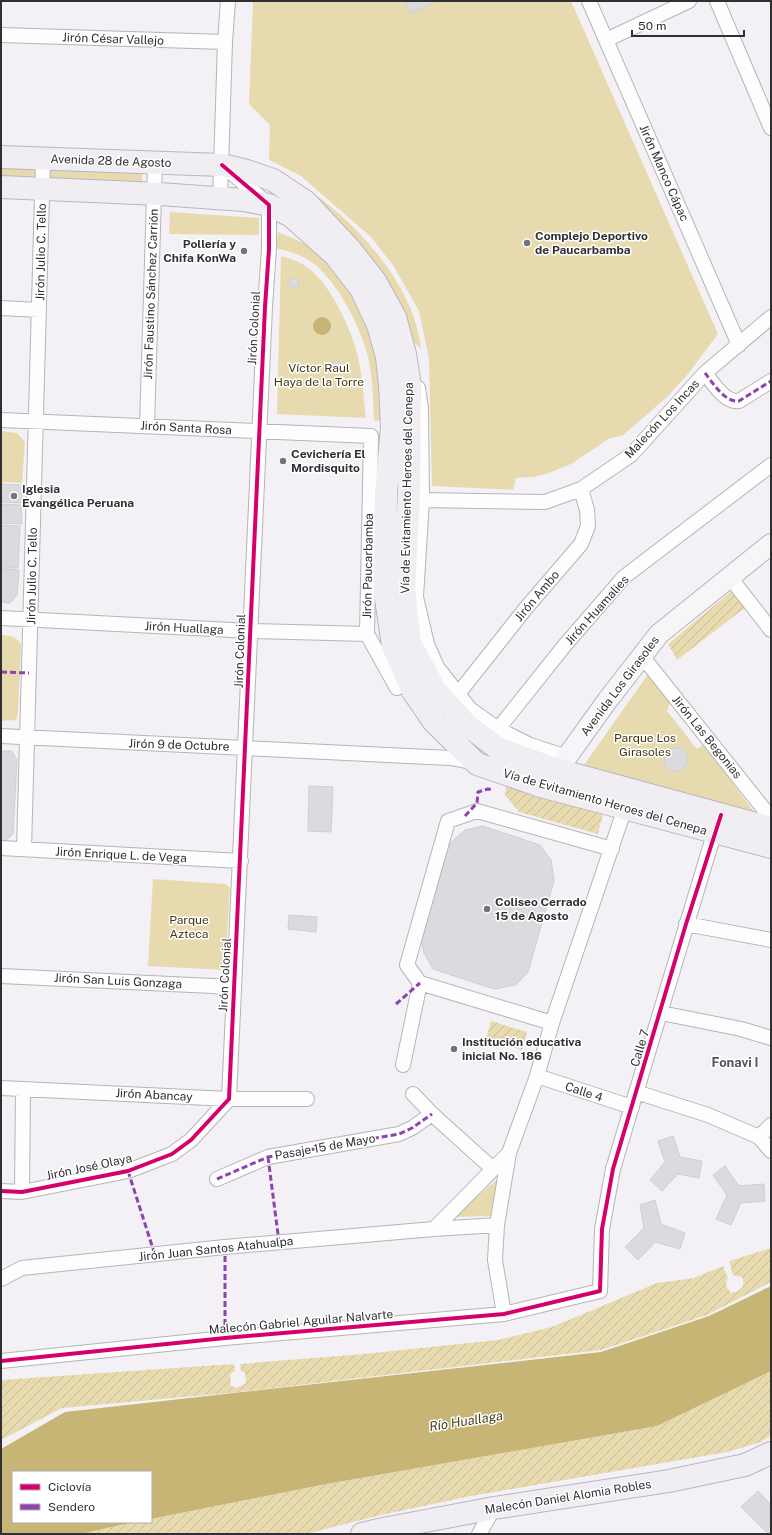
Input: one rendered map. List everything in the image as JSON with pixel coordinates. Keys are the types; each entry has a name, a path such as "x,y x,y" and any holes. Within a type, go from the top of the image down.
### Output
{"main road":[{"name":"Avenida 28 de Agosto","path":"1,157 222,165"},
{"name":"Vía de Evitamiento Heroes del Cenepa","path":"222,165 247,171 273,180 306,202 350,249 375,281 395,317 405,354 410,386 409,493 404,590 410,643 436,691 466,724 497,748 559,772 718,824 771,847"},
{"path":"1,187 220,198"},
{"name":"Vía de Evitamiento Heroes del Cenepa","path":"220,198 244,200 269,205 291,216 335,255 361,289 378,325 387,357 392,427 386,493 385,591 393,646 412,690 434,722 477,764 559,772 625,808 718,824 771,828"},
{"name":"Avenida Los Girasoles","path":"559,772 607,701 659,634 729,576 771,544"},
{"name":"Malecón Daniel Alomia Robles","path":"362,1534 494,1508 669,1481 745,1464 771,1453"}],"street":[{"path":"220,198 228,1"},
{"name":"Jirón Manco Cápac","path":"589,1 739,345"},
{"path":"606,40 689,1"},
{"path":"717,1 771,128"},
{"name":"Jirón César Vallejo","path":"1,35 226,42"},
{"name":"Jirón Julio C. Tello","path":"24,849 43,159"},
{"name":"Jirón Faustino Sánchez Carrión","path":"147,426 155,163"},
{"path":"222,165 269,205"},
{"name":"Jirón Colonial","path":"229,1099 259,432 269,249 269,205"},
{"path":"1,308 39,310"},
{"name":"Malecón Los Incas","path":"422,500 545,502 581,489 631,455 705,373 771,317"},
{"path":"401,338 414,362 421,408 422,500 416,597 427,644 438,667 470,709 498,729 530,745 559,772"},
{"path":"705,373 727,398 734,402 739,401 771,381"},
{"name":"Jirón Santa Rosa","path":"1,420 371,436"},
{"name":"Jirón Paucarbamba","path":"371,436 367,634 397,688"},
{"name":"Jirón Huamalies","path":"498,729 565,645 624,577 771,465"},
{"name":"Jirón Ambo","path":"458,694 526,608 581,544 588,526 587,510 581,489"},
{"path":"729,576 771,630"},
{"name":"Jirón Huallaga","path":"1,618 251,631 367,634"},
{"name":"Jirón Las Begonias","path":"642,656 771,818"},
{"name":"Jirón 9 de Octubre","path":"1,736 439,757 477,764"},
{"path":"504,1314 495,1260 497,1225 509,1153 537,1076 552,1023 625,808"},
{"path":"552,1023 420,983 407,965 448,821 477,812 612,849"},
{"name":"Calle 7","path":"600,1291 602,1229 613,1169 661,1013 686,924 718,824"},
{"name":"Jirón Enrique L. de Vega","path":"1,848 240,861"},
{"path":"686,924 771,940"},
{"name":"Jirón San Luis Gonzaga","path":"1,976 234,987"},
{"path":"403,1065 420,983"},
{"path":"661,1013 741,1029 771,1038"},
{"name":"Calle 4","path":"537,1076 632,1107"},
{"name":"Jirón Abancay","path":"1,1088 229,1099 307,1099"},
{"path":"22,1192 23,1089"},
{"path":"636,1092 708,1115 759,1138 771,1151"},
{"path":"414,1094 432,1114 493,1169"},
{"name":"Jirón José Olaya","path":"1,1191 22,1192 128,1171 172,1154 191,1140 229,1099"},
{"name":"Pasaje 15 de Mayo","path":"217,1179 268,1157 399,1134 412,1128 432,1114"},
{"path":"759,1138 771,1126"},
{"path":"434,1229 509,1153"},
{"name":"Jirón Juan Santos Atahualpa","path":"1,1279 22,1268 225,1247 497,1225"},
{"name":"Malecón Gabriel Aguilar Nalvarte","path":"1,1361 217,1339 504,1314 600,1291"},
{"path":"479,1534 494,1508"}],"green space":[{"name":"Complejo Deportivo de Paucarbamba","path":"253,1 571,1 718,334 688,374 667,397 622,436 610,438 571,464 549,473 534,477 516,478 513,490 432,486 429,359 419,311 393,265 371,237 301,176 269,160 270,125 249,104"},
{"path":"1,165 36,167 36,182 1,180"},
{"path":"49,168 142,171 142,186 48,182"},
{"path":"313,193 349,223 367,241 383,261 397,282 408,304 417,326 421,349 407,335 312,197"},
{"path":"170,212 259,218 259,235 169,234"},
{"path":"278,232 315,249 355,300 376,346 385,420 374,421 370,365 359,331 346,304 338,291 320,269 310,261 298,255 276,248"},
{"name":"Víctor Raul Haya de la Torre","path":"281,256 302,264 313,272 328,289 341,312 351,335 358,357 366,418 277,414"},
{"path":"1,431 17,433 25,442 22,483 1,482"},
{"path":"734,589 746,607 677,660 668,644"},
{"path":"1,635 16,638 21,645 18,713 16,720 1,721"},
{"name":"Parque Los Girasoles","path":"649,673 671,700 667,711 697,749 704,744 759,819 584,765"},
{"path":"506,785 603,814 598,834 519,812 505,795"},
{"name":"Parque Azteca","path":"153,879 225,884 230,888 225,970 148,966"},
{"path":"491,1021 527,1032 522,1050 486,1039"},
{"path":"500,1177 491,1216 453,1217"},
{"path":"771,1248 771,1282 707,1315 601,1350 239,1392 62,1408 1,1440 1,1380 234,1364 235,1371 230,1374 231,1386 237,1388 246,1383 245,1373 241,1371 240,1364 364,1354 498,1340 552,1327 657,1283 694,1278 723,1266 728,1278 726,1282 727,1288 731,1293 735,1292 742,1288 743,1280 742,1277 733,1275 729,1261"},
{"path":"771,1371 771,1435 761,1442 727,1452 471,1496 381,1515 306,1534 81,1534 130,1523 152,1523 152,1519 321,1485 657,1426"}],"water":[{"path":"318,317 326,317 331,322 329,333 326,335 318,335 313,330 313,322"},
{"name":"Río Huallaga","path":"771,1286 771,1371 657,1426 321,1485 152,1519 152,1471 12,1471 12,1523 130,1523 81,1534 1,1534 1,1449 65,1412 601,1352 709,1316"}],"building":[{"path":"405,1 438,1 411,13"},
{"path":"292,278 296,278 298,279 298,287 292,288 289,285 289,281"},
{"path":"334,361 338,361 340,362 340,370 334,371 331,368 331,364"},
{"path":"1,484 22,485 22,503 1,502"},
{"path":"1,504 21,505 22,524 1,523"},
{"path":"1,525 20,526 18,568 1,568"},
{"path":"1,569 19,570 17,595 10,603 1,602"},
{"path":"670,748 680,748 687,754 687,764 681,771 671,771 664,764 665,755"},
{"path":"1,751 12,751 17,760 13,834 6,841 1,841"},
{"path":"309,786 333,787 331,832 308,831"},
{"name":"Coliseo Cerrado 15 de Agosto","path":"483,826 540,845 551,860 554,881 528,972 516,985 494,989 433,969 424,953 420,937 449,844 465,830"},
{"path":"289,915 317,917 316,932 288,929"},
{"path":"673,1136 680,1157 702,1161 699,1178 678,1174 662,1191 650,1180 665,1162 658,1141"},
{"path":"725,1166 739,1186 764,1184 765,1201 741,1203 731,1225 716,1219 727,1195 713,1175"},
{"path":"655,1200 661,1224 685,1233 680,1249 655,1242 638,1260 625,1247 644,1228 640,1205"},
{"path":"758,1491 771,1505 771,1534 768,1534 741,1507"}],"marked path":[{"path":"705,373 724,396 734,401 739,401 771,381"},
{"path":"1,672 29,673"},
{"path":"465,816 477,803 478,792 488,789 493,790"},
{"path":"396,1004 420,983"},
{"path":"217,1179 268,1157 399,1134 412,1128 432,1114"},
{"path":"268,1157 279,1242"},
{"path":"128,1171 155,1255"},
{"path":"225,1247 225,1338"}],"cycle path":[{"path":"1,1191 22,1192 128,1171 172,1154 191,1140 229,1099 265,307 269,249 269,205 222,165"},
{"path":"1,1361 225,1338 504,1314 600,1291 602,1229 613,1169 686,924 721,815"}],"place":[{"name":"Complejo Deportivo de Paucarbamba","path":"527,243"},
{"name":"Pollería y Chifa KonWa","path":"244,251"},
{"name":"Cevichería El Mordisquito","path":"283,461"},
{"name":"Iglesia Evangélica Peruana","path":"14,496"},
{"name":"Coliseo Cerrado 15 de Agosto","path":"487,909"},
{"name":"Institución educativa inicial No. 186","path":"454,1049"}],"district":[{"name":"Fonavi I","path":"735,1062"}]}
